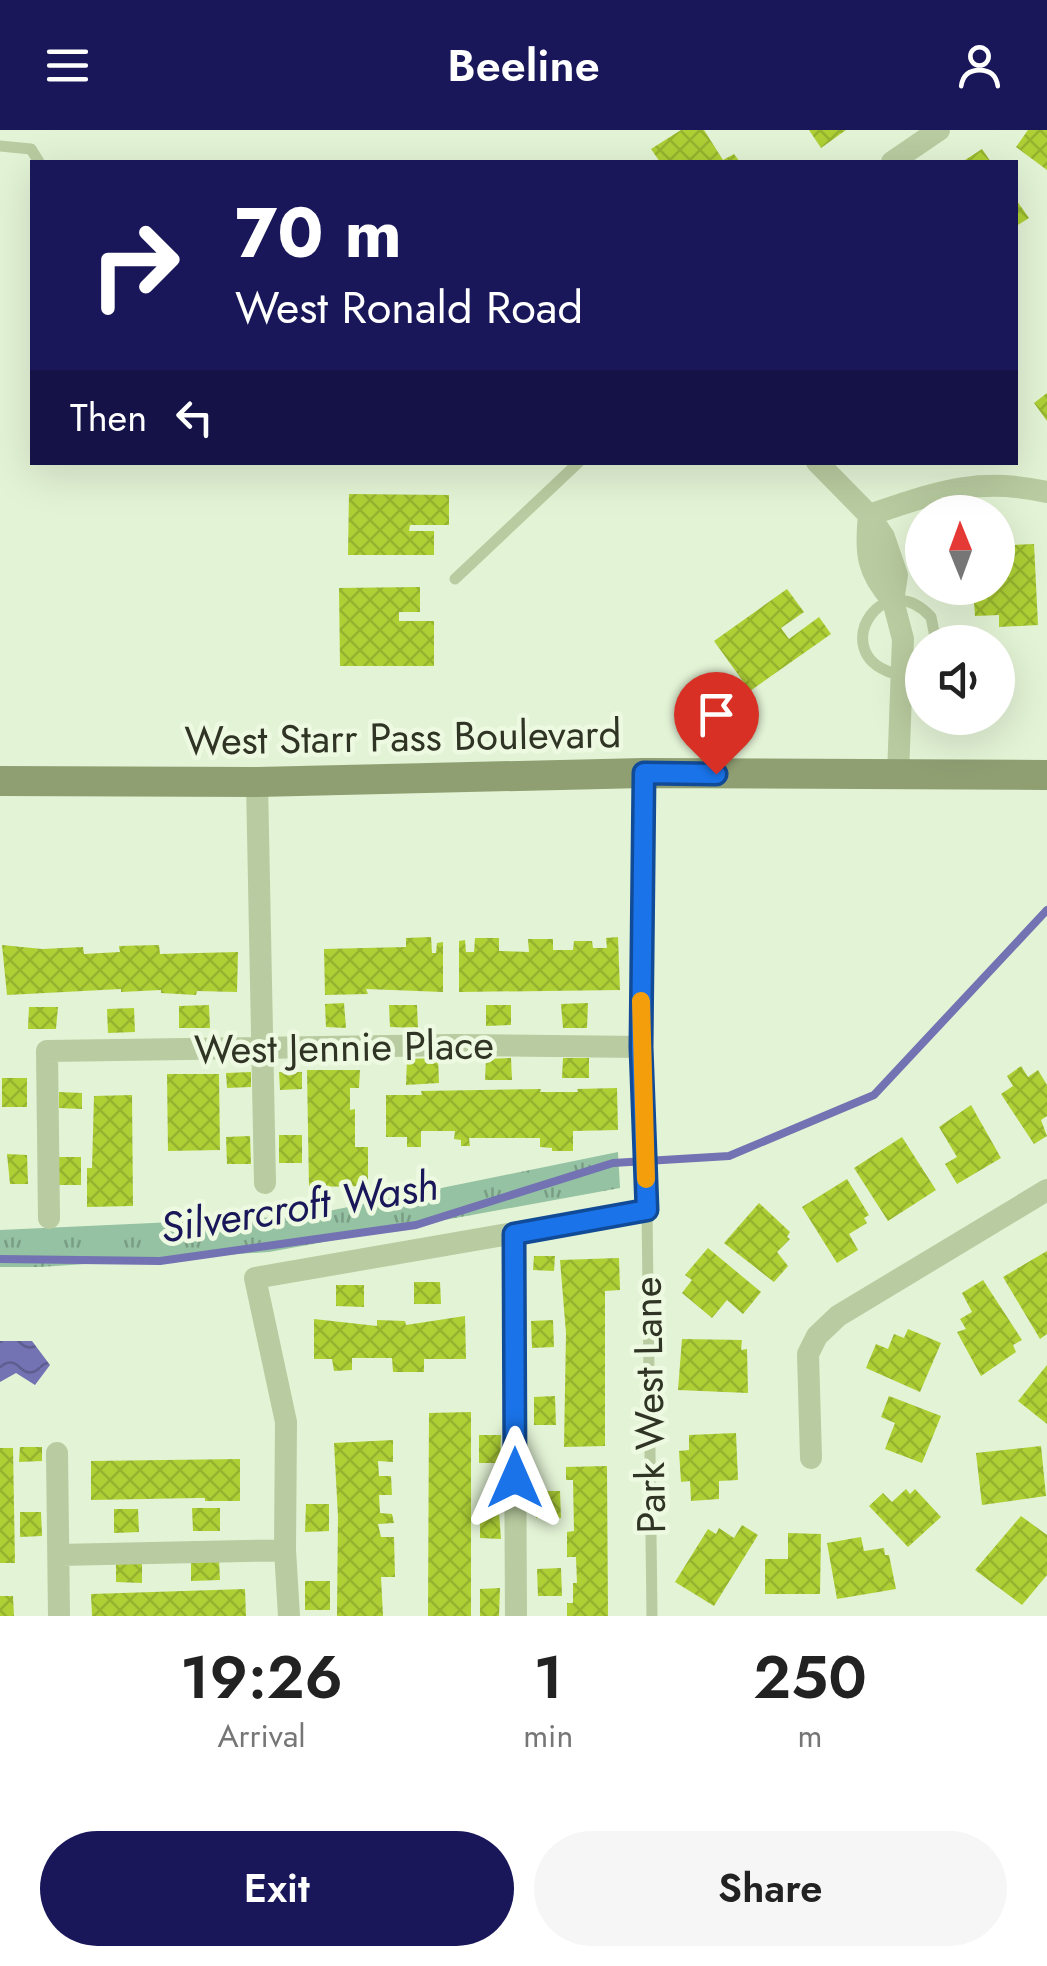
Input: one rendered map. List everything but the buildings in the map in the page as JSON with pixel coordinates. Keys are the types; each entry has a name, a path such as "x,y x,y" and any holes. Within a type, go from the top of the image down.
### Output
{"street":[{"path":"895,160 939,130"},
{"path":"821,465 870,515 884,537 897,575 893,601 905,643"},
{"path":"870,515 956,487 1012,484 1047,492"},
{"path":"898,775 905,726"},
{"name":"West Starr Pass Boulevard","path":"0,781 257,782 644,773 1047,775"},
{"name":"Park West Lane","path":"644,773 641,1047 647,1210"},
{"path":"257,782 265,1184"},
{"name":"West Jennie Place","path":"49,1218 47,1052 455,1045 641,1047"},
{"path":"811,1458 810,1332 1047,1190"},
{"path":"290,1616 286,1422 255,1278 647,1210"},
{"path":"514,1234 516,1616"},
{"path":"57,1453 59,1616"},
{"path":"59,1555 286,1550"}],"lane":[{"path":"0,146 31,150 38,160"},
{"path":"455,578 577,465"},
{"path":"905,669 882,670 872,662 862,640 868,617 876,608 893,601 912,602 922,608 934,625"},
{"name":"Park West Lane","path":"647,1210 652,1616"}],"green space":[{"path":"618,1152 620,1188 269,1252 0,1267 0,1230 304,1216"}],"water":[{"path":"0,1341 32,1341 50,1365 35,1385 16,1373 0,1382"}],"waterway":[{"name":"Silvercroft Wash","path":"0,1259 160,1261 416,1225 613,1163 729,1156 874,1095 1047,910"}],"slow traffic":[{"path":"641,1001 646,1179"}],"route":[{"path":"515,1478 514,1234 647,1210 641,1047 644,773 716,774"}]}
